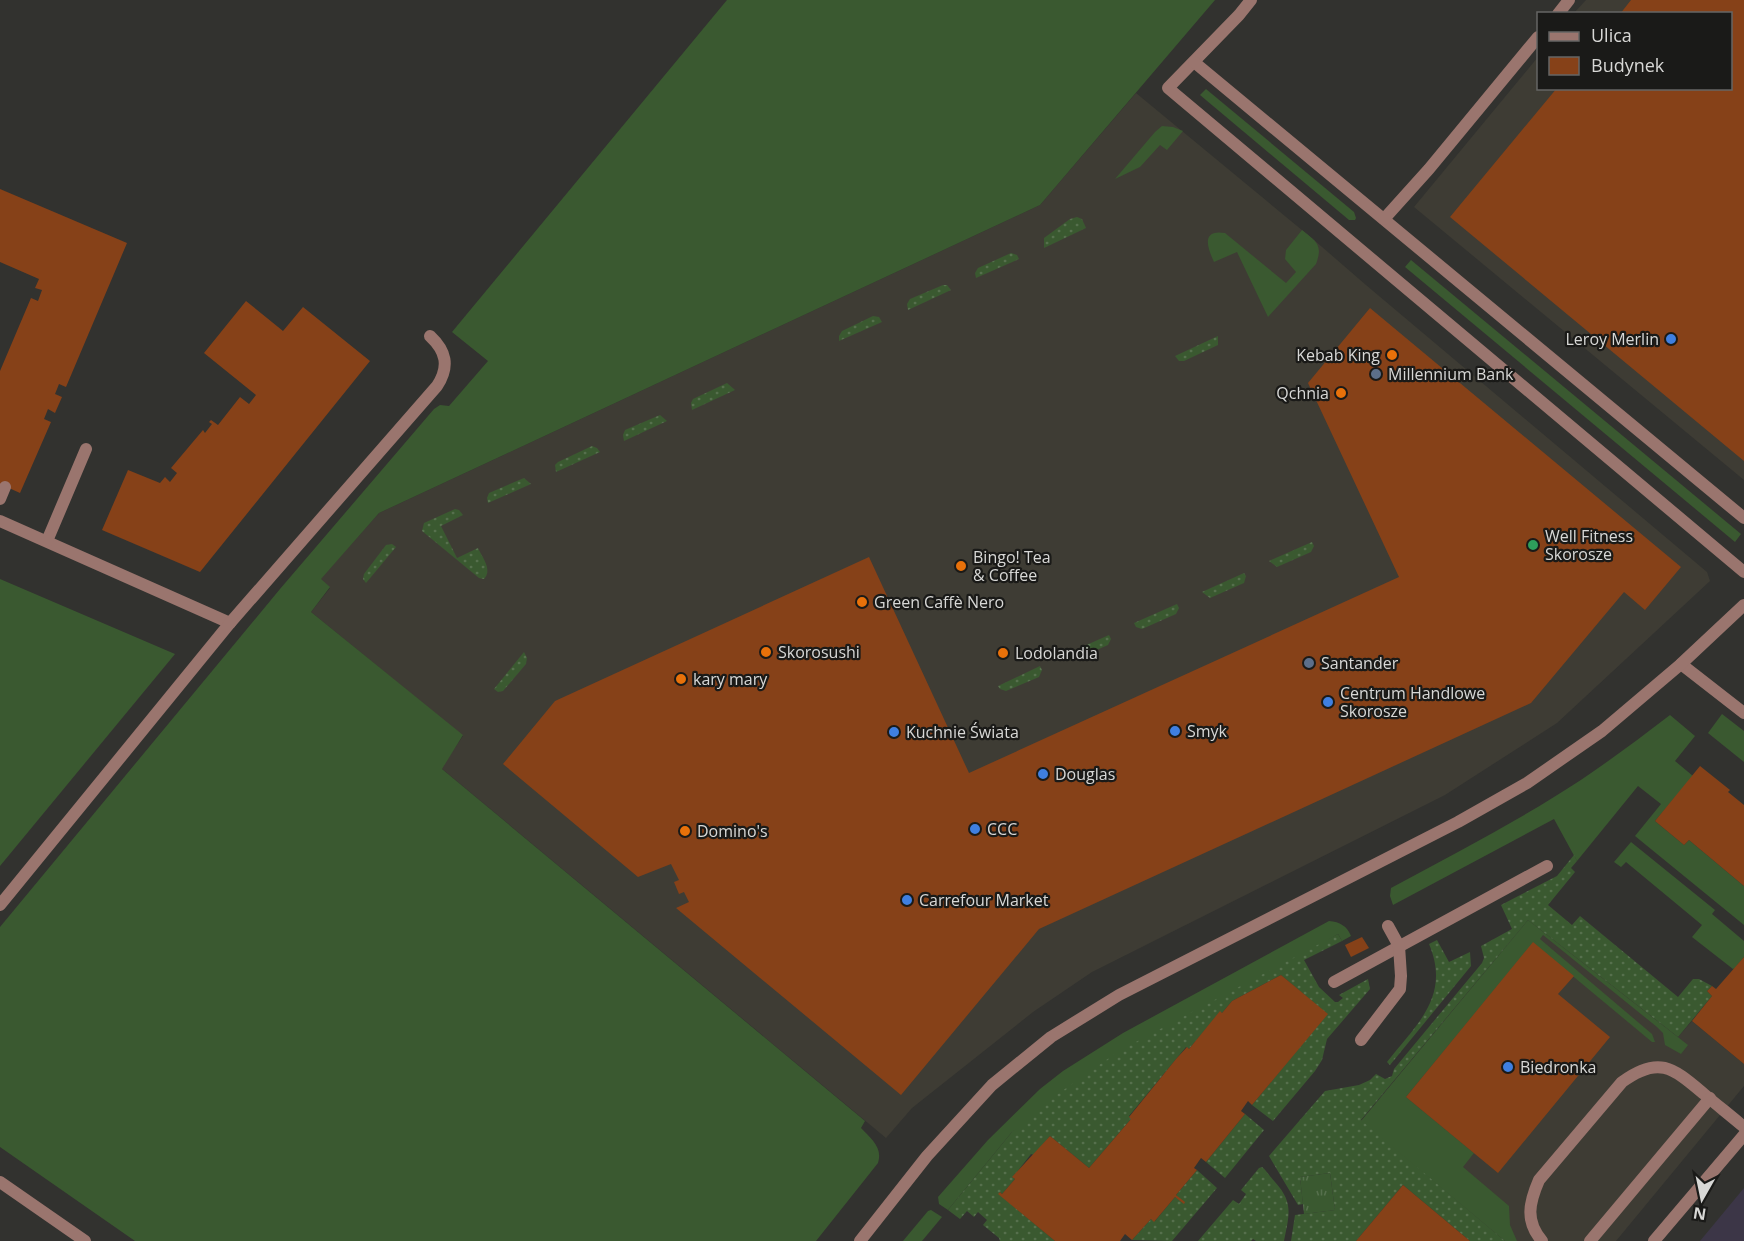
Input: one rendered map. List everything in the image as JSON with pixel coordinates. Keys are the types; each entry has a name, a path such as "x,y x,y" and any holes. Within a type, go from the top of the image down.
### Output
{"street":[{"path":"1251,0 1168,88 1744,572"},
{"path":"1560,12 1569,0"},
{"path":"1384,219 1429,169 1537,39"},
{"path":"1194,62 1744,518"},
{"path":"0,905 230,623 437,386 443,374 444,355 440,345 430,336"},
{"path":"47,541 86,449"},
{"path":"0,499 5,487"},
{"path":"0,521 230,623"},
{"path":"860,1241 927,1156 992,1085 1051,1037 1119,995 1458,822 1527,783 1602,731 1681,664 1744,605"},
{"path":"1681,664 1744,713"},
{"path":"1334,982 1547,866"},
{"path":"1361,1040 1400,989 1399,946 1388,926"},
{"path":"1542,1241 1530,1221 1529,1210 1531,1197 1539,1180 1622,1082 1644,1069 1656,1067 1679,1073 1744,1127"},
{"path":"1590,1241 1710,1098"},
{"path":"1654,1241 1744,1135"},
{"path":"0,1182 85,1241"}],"shaded area":[{"name":"Leroy Merlin","path":"1586,0 1744,0 1744,480 1414,207 1537,58 1537,90 1732,90 1732,12 1575,12"},
{"path":"1136,93 1707,572 1710,581 1557,723 1445,795 1092,972 1033,1012 912,1108 886,1138 441,768 463,736 311,612 330,588 320,579 379,513 1040,205"},
{"path":"1528,920 1678,1037 1692,1021 1744,1064 1744,1086 1616,1241 1505,1241 1361,1121"},
{"path":"1744,1188 1744,1241 1700,1241"}],"green space":[{"path":"727,0 1215,0 1040,205 379,513 321,579 330,587 311,612 463,735 442,769 865,1121 861,1128 879,1152 878,1163 816,1241 135,1241 0,1147 0,927 280,589 434,409 440,405 449,406 488,361 452,332"},
{"path":"1206,89 1354,212 1355,220 1349,220 1200,95"},
{"path":"1162,126 1183,131 1167,150 1160,145 1140,167 1115,179 1155,132"},
{"path":"1077,217 1082,219 1086,228 1044,248 1044,238 1070,219"},
{"path":"1302,230 1319,248 1316,264 1268,317 1237,252 1214,262 1208,246 1209,237 1212,234 1225,233 1286,283 1296,272 1285,259 1286,250"},
{"path":"1011,253 1017,255 1019,259 976,278 975,273 978,268"},
{"path":"1411,260 1741,534 1735,542 1405,267"},
{"path":"947,285 951,290 908,310 907,304 910,299"},
{"path":"873,316 879,317 882,322 839,341 842,331"},
{"path":"1218,336 1218,345 1184,361 1179,361 1175,356"},
{"path":"727,383 735,390 692,410 693,399"},
{"path":"660,415 667,421 624,441 625,430"},
{"path":"592,446 600,452 556,472 555,465 558,462"},
{"path":"524,478 531,484 488,503 489,493"},
{"path":"455,509 463,515 441,526 457,558 478,548 487,568 484,579 479,578 422,531 424,523"},
{"path":"1312,542 1314,546 1311,552 1277,567 1269,561"},
{"path":"392,544 396,547 366,583 363,579 364,574 386,545"},
{"path":"1244,573 1246,576 1244,583 1210,598 1202,592"},
{"path":"0,579 175,654 0,866"},
{"path":"1177,604 1179,608 1176,614 1142,629 1136,627 1134,623"},
{"path":"1109,635 1111,639 1108,645 1074,660 1070,660 1066,654"},
{"path":"524,652 527,658 526,664 503,691 498,692 494,689"},
{"path":"1040,666 1042,670 1039,677 1006,691 998,686"},
{"path":"1722,714 1744,731 1744,762 1708,733"},
{"path":"1670,715 1695,736 1675,761 1693,776 1655,821 1684,845 1689,840 1744,886 1744,925 1635,836 1661,804 1638,786 1577,861 1554,819 1393,905 1390,896 1391,888 1554,797 1599,768"},
{"path":"1631,842 1715,910 1712,914 1744,941 1744,957 1735,968 1733,969 1692,937 1702,925 1626,862 1621,867 1614,862"},
{"path":"1574,855 1577,861 1571,868 1575,872 1548,905 1572,925 1580,916 1678,997 1693,979 1699,979 1712,986 1707,991 1712,996 1678,1037 1528,920 1361,1120 1505,1241 1470,1241 1403,1185 1356,1241 1291,1241 1295,1215 1335,1210 1330,1173 1300,1177 1303,1204 1298,1205 1269,1156 1325,1091 1359,1085 1376,1074 1385,1079 1392,1076 1394,1069 1482,963 1484,958 1481,946 1512,929 1501,905 1557,876"},
{"path":"1528,920 1688,1045 1681,1054 1665,1045 1663,1033 1657,1027 1543,935 1540,939 1652,1034 1655,1042 1652,1042 1533,943 1406,1097 1474,1153 1463,1167 1509,1206 1510,1225 1517,1241 1505,1241 1361,1121"},
{"path":"1329,921 1343,925 1351,936 1342,941 1338,934 1012,1132 948,1210 939,1204 938,1197 988,1140 1040,1089 1063,1071 1123,1033"},
{"path":"1338,934 1342,941 1304,960 1319,987 1335,1002 1343,998 1339,995 1368,979 1370,989 1327,1039 1322,1060 1315,1071 1273,1121 1252,1105 1327,1014 1281,975 1232,1001 1222,1013 1220,1012 1189,1049 1186,1047 1129,1116 1131,1119 1089,1168 1050,1136 1034,1155 1031,1154 1013,1177 1015,1179 1002,1194 1000,1192 999,1194 1055,1241 1000,1241 983,1225 987,1220 978,1212 974,1217 967,1211 960,1219 948,1210 1012,1132 1055,1096 1119,1051"},
{"path":"1437,940 1449,962 1470,952 1471,966 1390,1065 1387,1062 1428,1008 1436,979 1435,962 1429,944"},
{"path":"1245,1114 1264,1130 1225,1178 1206,1162"},
{"path":"1262,1167 1281,1189 1288,1203 1284,1241 1256,1241 1253,1239 1251,1241 1198,1241 1233,1200 1239,1204 1246,1194 1241,1190"},
{"path":"1197,1170 1217,1188 1172,1241 1132,1240 1151,1219 1155,1221 1175,1197 1182,1201 1176,1195"},
{"path":"1330,1173 1335,1210 1304,1214 1300,1177"},
{"path":"931,1210 942,1217 922,1241 903,1241 928,1211"}],"building":[{"name":"Leroy Merlin","path":"1631,0 1744,0 1744,461 1450,217 1555,90 1732,90 1732,12 1622,12"},
{"path":"0,189 127,243 66,387 59,384 55,394 62,397 55,413 48,409 44,419 51,422 20,493 0,484 0,371 31,298 38,301 42,290 35,288 39,279 0,262"},
{"path":"246,301 283,331 303,307 370,361 200,572 102,530 128,470 160,483 165,477 170,482 177,473 171,468 203,430 205,433 212,424 209,422 211,420 218,425 240,397 249,404 256,395 204,353"},
{"name":"Centrum Handlowe Skorosze","path":"1370,308 1681,567 1645,610 1624,592 1531,703 1039,929 901,1095 676,908 689,902 684,892 679,894 674,882 679,880 671,864 638,877 503,764 555,701 869,557 969,773 1399,577 1308,383"},
{"path":"1700,766 1730,790 1728,792 1744,805 1744,886 1689,840 1684,845 1655,821"},
{"path":"1362,937 1369,948 1351,957 1345,945"},
{"name":"Biedronka","path":"1533,942 1574,976 1558,994 1610,1037 1498,1173 1406,1097"},
{"path":"1744,957 1744,1064 1692,1021 1712,996 1707,991 1712,986 1716,989"},
{"path":"1281,975 1328,1014 1252,1105 1248,1101 1241,1111 1245,1114 1206,1162 1201,1158 1194,1168 1197,1170 1176,1195 1185,1202 1184,1204 1175,1197 1154,1222 1151,1219 1132,1240 1125,1234 1120,1241 1055,1241 998,1194 1000,1192 1002,1194 1015,1179 1012,1177 1050,1136 1089,1168 1131,1119 1129,1117 1176,1059 1187,1047 1189,1049 1220,1011 1222,1013 1232,1001"},
{"path":"1403,1185 1470,1241 1356,1241"}],"place":[{"name":"Leroy Merlin","path":"1671,339"},
{"name":"Kebab King","path":"1392,355"},
{"name":"Millennium Bank","path":"1376,374"},
{"name":"Qchnia","path":"1341,393"},
{"name":"Well Fitness Skorosze","path":"1533,545"},
{"name":"Bingo! Tea & Coffee","path":"961,566"},
{"name":"Green Caffè Nero","path":"862,602"},
{"name":"Skorosushi","path":"766,652"},
{"name":"Lodolandia","path":"1003,653"},
{"name":"Santander","path":"1309,663"},
{"name":"kary mary","path":"681,679"},
{"name":"Centrum Handlowe Skorosze","path":"1328,702"},
{"name":"Smyk","path":"1175,731"},
{"name":"Kuchnie Świata","path":"894,732"},
{"name":"Douglas","path":"1043,774"},
{"name":"CCC","path":"975,829"},
{"name":"Domino's","path":"685,831"},
{"name":"Carrefour Market","path":"907,900"},
{"name":"Biedronka","path":"1508,1067"}]}
